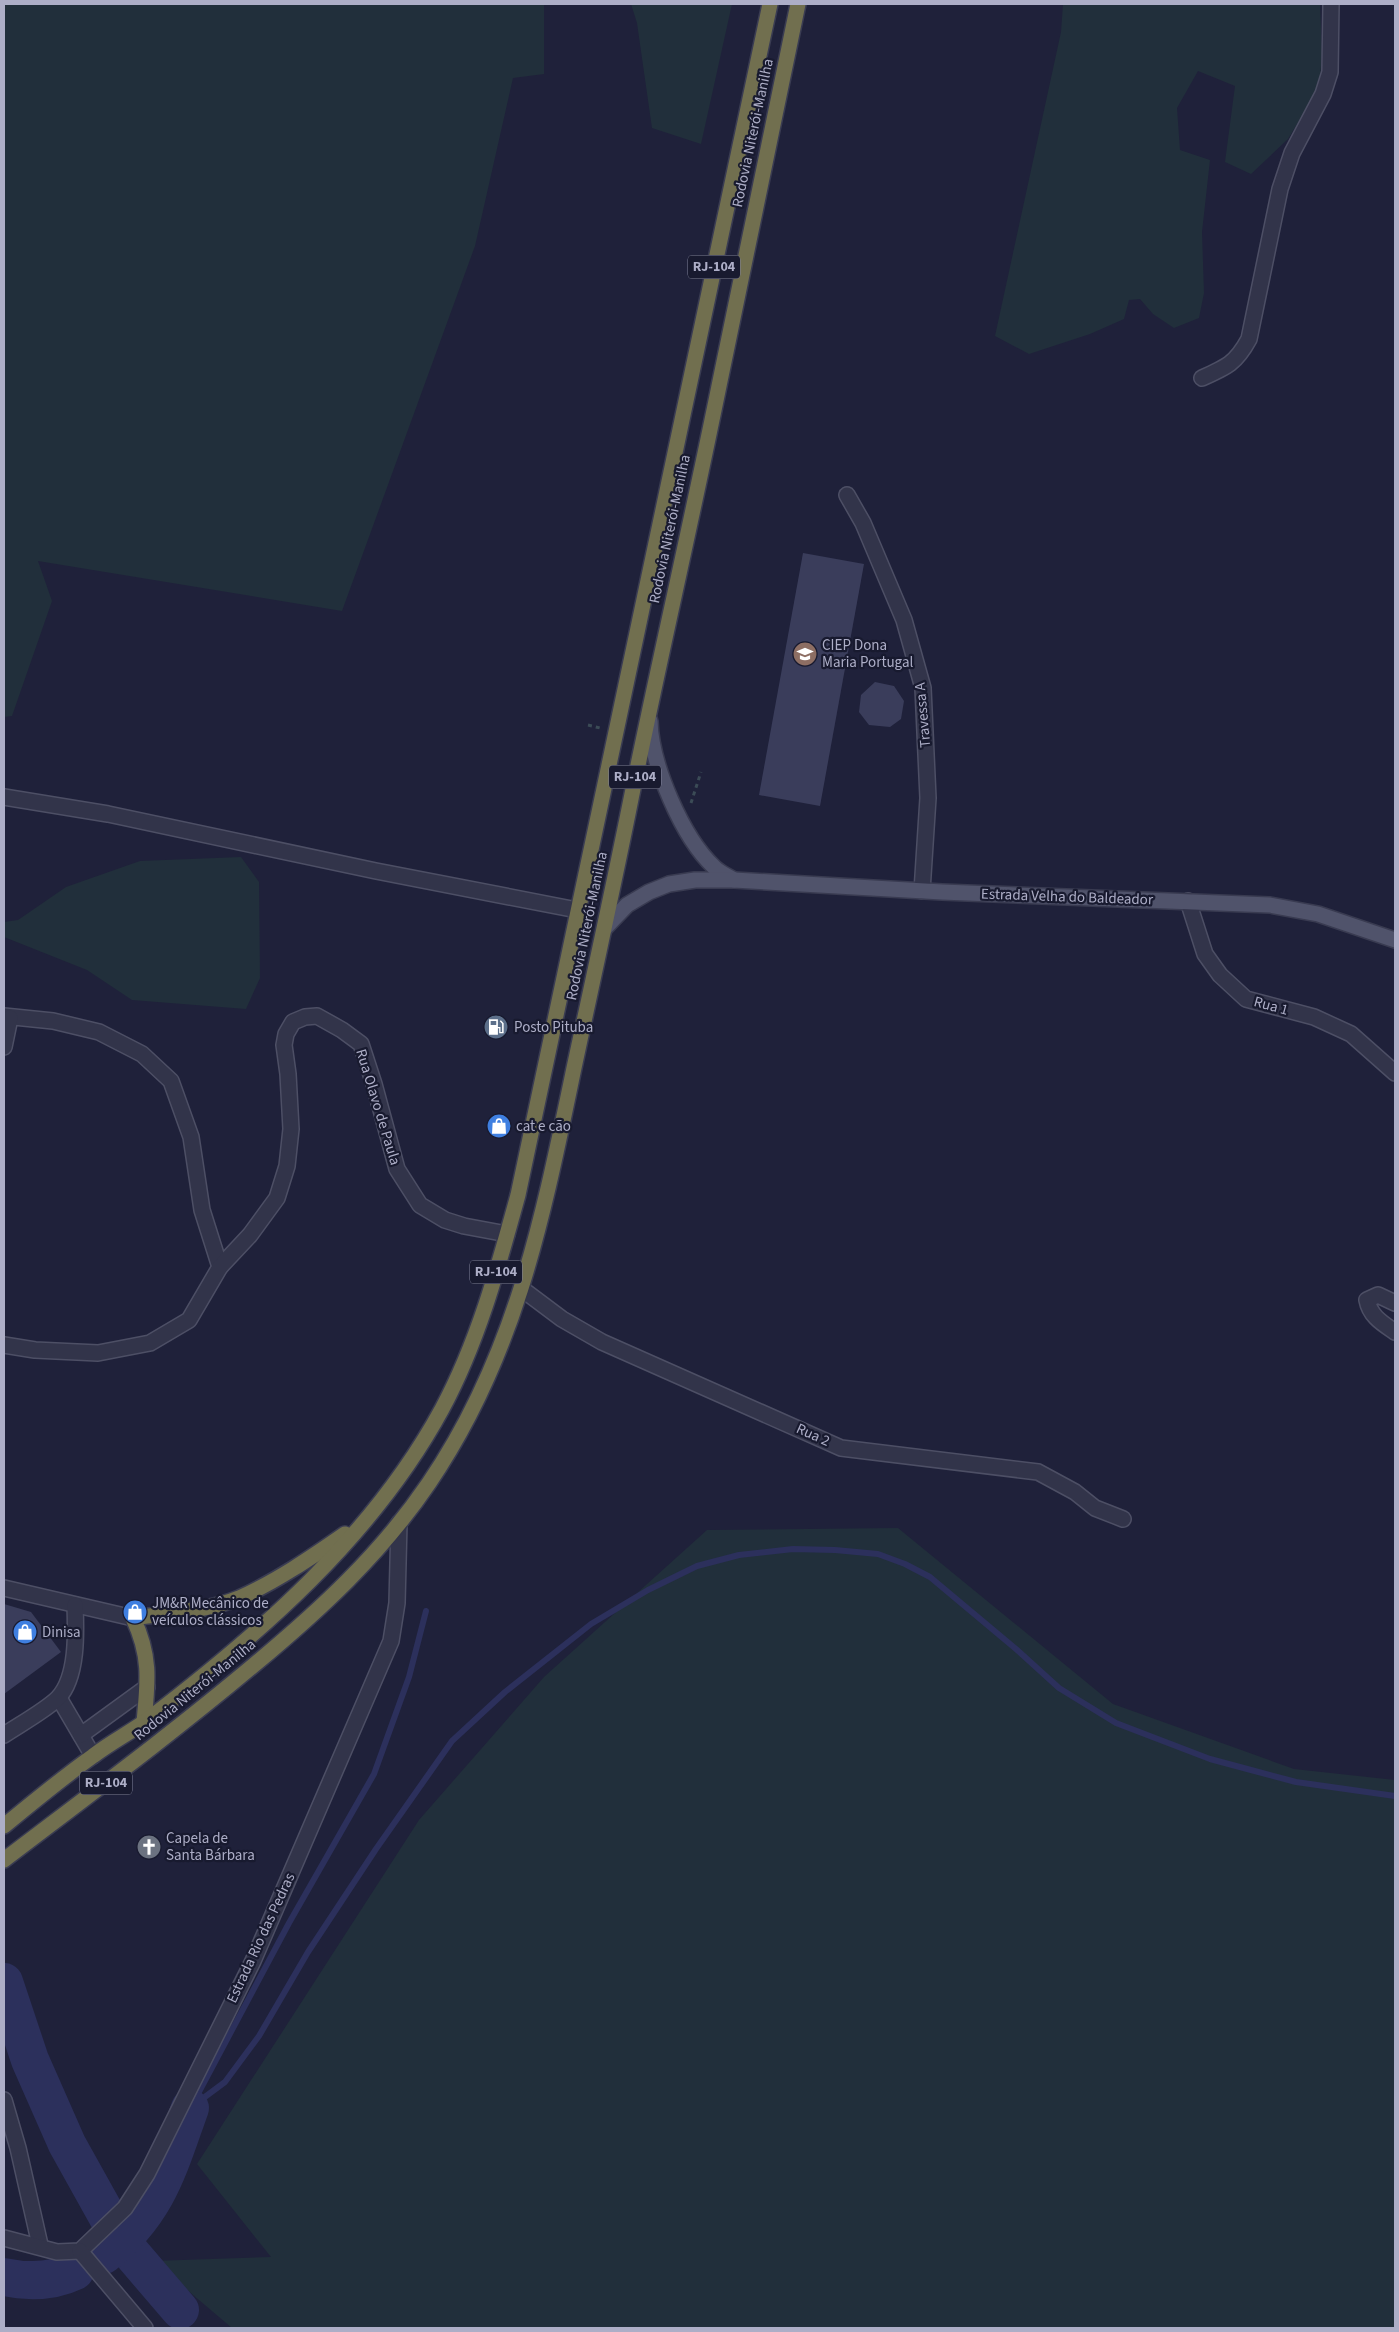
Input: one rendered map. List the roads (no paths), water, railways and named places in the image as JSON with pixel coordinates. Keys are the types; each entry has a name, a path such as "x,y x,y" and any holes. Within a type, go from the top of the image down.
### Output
{"highway":[{"name":"Rodovia Niterói-Manilha","path":"4,1826 93,1756 144,1722 268,1621 309,1584 364,1521 402,1473 442,1409 469,1351 507,1234 522,1176 770,4"},
{"name":"Rodovia Niterói-Manilha","path":"4,1860 207,1705 316,1613 368,1560 426,1488 453,1447 477,1403 505,1341 522,1289 548,1196 650,708 719,390 798,4"},
{"path":"144,1722 147,1687 146,1652 133,1618 201,1608 238,1598 308,1560 364,1521"}],"main road":[{"name":"Estrada Velha do Baldeador","path":"650,708 651,740 670,797 699,849 714,868 734,880"},
{"name":"Estrada Velha do Baldeador","path":"605,928 627,905 649,892 669,884 695,880 734,880 922,891 1270,905 1318,914 1395,940"}],"street":[{"path":"1202,378 1222,369 1239,357 1249,339 1280,189 1292,153 1323,94 1330,72 1331,4"},
{"name":"Travessa A","path":"847,494 866,530 904,620 923,688 928,798 922,891"},
{"path":"4,797 108,814 376,871 577,910"},
{"name":"Rua 1","path":"1188,901 1205,954 1220,976 1246,999 1314,1017 1351,1034 1395,1073"},
{"name":"Rua Olavo de Paula","path":"4,1345 35,1350 98,1353 150,1343 189,1320 220,1266 250,1235 277,1198 287,1166 291,1129 288,1074 284,1045 286,1034 293,1022 305,1017 317,1016 361,1044 397,1168 420,1205 445,1220 464,1226 507,1234"},
{"path":"4,1047 7,1017 53,1021 99,1032 142,1054 171,1081 191,1137 202,1210 220,1266"},
{"name":"Rua 2","path":"522,1289 562,1319 602,1342 841,1448 1038,1472 1075,1492 1095,1508 1123,1519"},
{"path":"1395,1303 1378,1296 1367,1300 1369,1308 1378,1320 1395,1332"},
{"name":"Estrada Rio das Pedras","path":"80,2251 125,2208 147,2174 252,1961 387,1650 397,1602 399,1523"},
{"path":"4,1588 133,1618"},
{"path":"4,1735 59,1698 68,1680 74,1655 75,1605"},
{"path":"81,1735 147,1687"},
{"path":"59,1698 93,1756"},
{"path":"4,2100 18,2148 40,2246"},
{"path":"4,2238 57,2252 80,2251 145,2328"}],"waterway":[{"path":"190,2108 225,2082 259,2036 308,1952 376,1849 452,1741 505,1692 591,1624 648,1590 697,1566 739,1555 793,1549 878,1554 905,1564 930,1577 1016,1649 1059,1688 1116,1723 1210,1759 1296,1782 1395,1796"},
{"path":"192,2105 289,1923 374,1774 409,1677 426,1611"},
{"path":"4,1982 30,2060 67,2144 121,2241 180,2310"},
{"path":"104,2255 122,2239 149,2206 175,2151 190,2108"},
{"path":"4,2277 40,2280 66,2275 75,2271"}],"place":[{"name":"CIEP Dona Maria Portugal","path":"805,654"},
{"name":"Posto Pituba","path":"496,1027"},
{"name":"cat e cão","path":"499,1126"},
{"name":"JM&R Mecânico de veículos clássicos","path":"135,1612"},
{"name":"Dinisa","path":"25,1632"},
{"name":"Capela de Santa Bárbara","path":"149,1847"}]}
